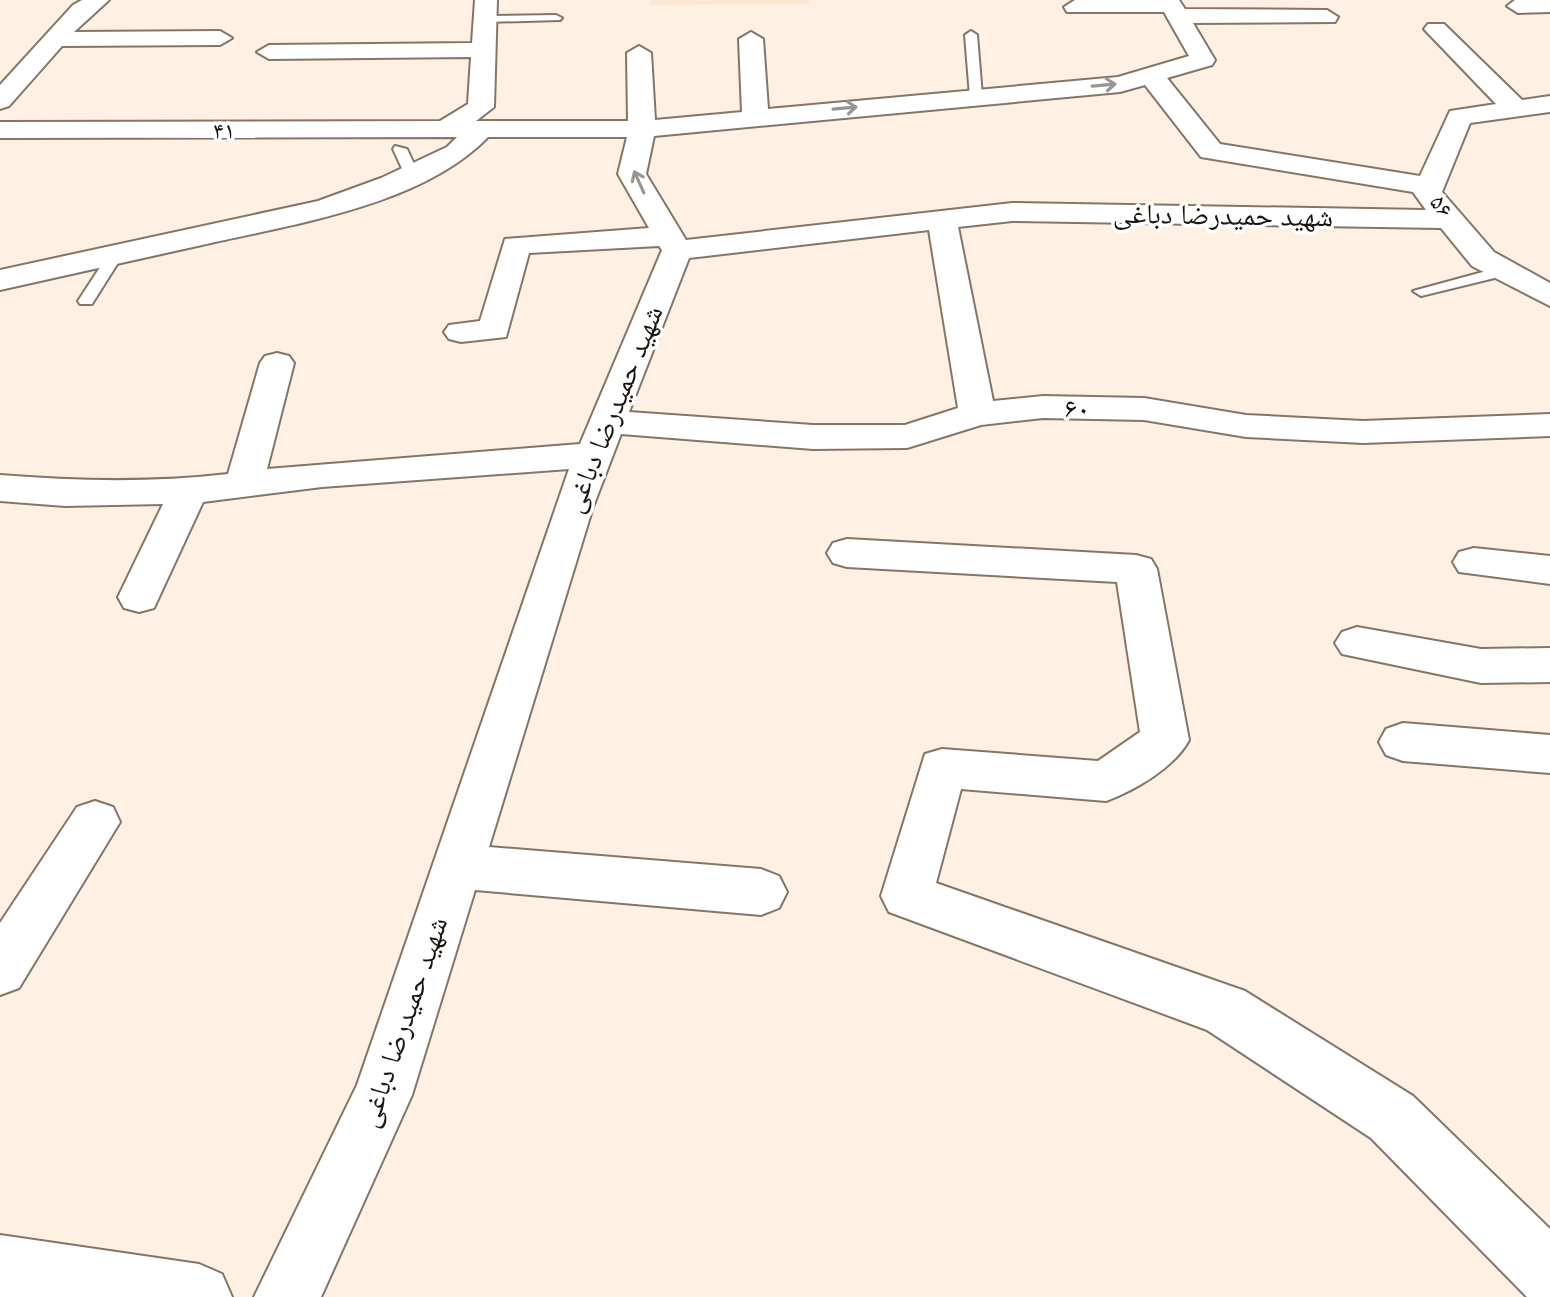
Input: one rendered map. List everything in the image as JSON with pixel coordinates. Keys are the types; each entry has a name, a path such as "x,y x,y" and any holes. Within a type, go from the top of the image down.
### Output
{"street":[{"path":"0,101 81,10 98,0"},
{"path":"1518,6 1550,5"},
{"path":"1075,7 1172,7 1327,17"},
{"name":"۴۱","path":"0,130 642,129 1120,84 1203,60 1172,7"},
{"path":"449,127 481,107 486,10 455,21"},
{"path":"1436,29 1516,109"},
{"path":"55,39 220,38"},
{"path":"751,39 755,117"},
{"path":"269,52 484,50"},
{"path":"461,332 494,330 516,245 673,243 632,174 642,129 639,53"},
{"path":"1151,75 1211,151 1440,202"},
{"name":"۵۶","path":"1550,104 1459,117 1440,202 1483,259 1550,296"},
{"path":"0,280 113,258 326,208 406,162 457,153 482,128"},
{"name":"شهید حمیدرضا دباغی","path":"287,1297 383,1095 573,507 673,243 1012,212 1440,202"},
{"path":"942,220 977,414"},
{"path":"244,484 277,363"},
{"name":"۶۰","path":"0,488 65,493 189,491 444,464 600,438 907,436 977,414 1043,407 1144,409 1246,426 1363,432 1550,425"},
{"path":"139,597 189,491"},
{"path":"847,553 1136,569 1165,740 1106,781 942,768 907,896 1225,1010 1392,1117 1550,1274"},
{"path":"1474,562 1550,570"},
{"path":"1357,643 1481,666 1550,665"},
{"path":"1403,742 1550,754"},
{"path":"0,970 95,822"},
{"path":"456,866 761,892"},
{"path":"0,1267 199,1297"}],"lane":[{"path":"486,10 556,18"},
{"path":"971,35 976,96"},
{"path":"86,301 113,258"},
{"path":"1421,291 1505,271"}],"shaded area":[{"path":"651,0 809,0 810,4 649,5"}]}
